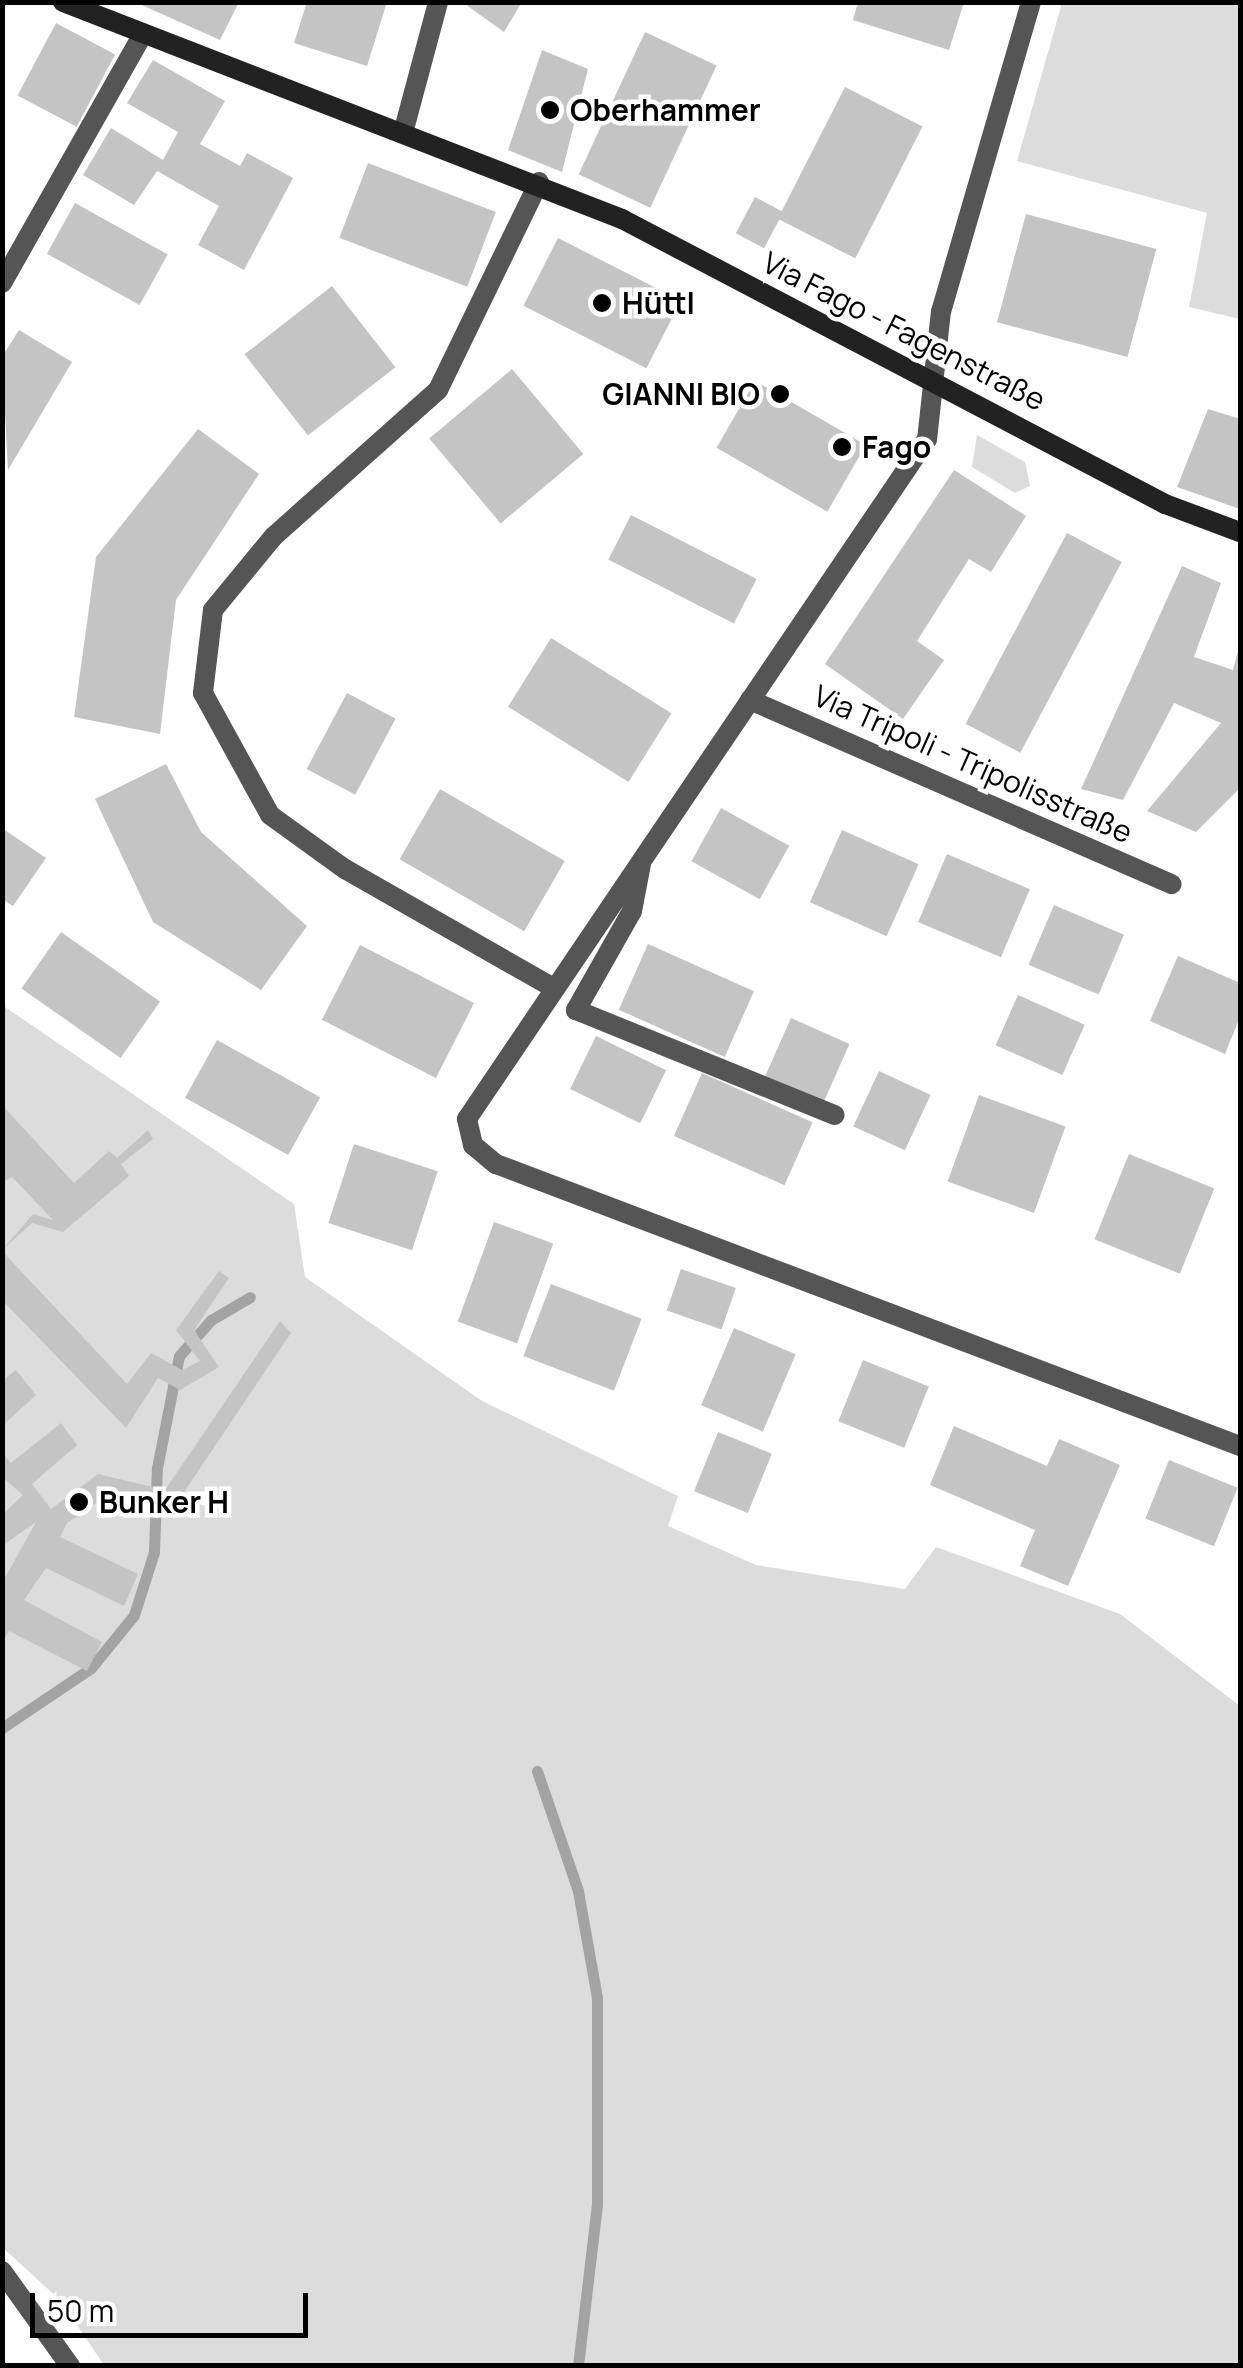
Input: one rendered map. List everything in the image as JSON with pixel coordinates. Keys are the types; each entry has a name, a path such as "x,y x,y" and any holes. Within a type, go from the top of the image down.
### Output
{"street":[{"name":"Via Fago - Fagenstraße","path":"63,2 142,36 539,182 929,373 1165,504 1240,532"},
{"path":"404,133 438,2"},
{"path":"1031,2 929,373 936,420 927,439 643,852 467,1119 473,1145 496,1164 1240,1446"},
{"path":"2,284 142,36"},
{"path":"539,182 438,390 274,536 213,610 202,693 270,815 345,870 552,987"},
{"name":"Via Tripoli - Tripolisstraße","path":"750,700 1172,884"},
{"path":"643,852 632,911 576,1010 835,1115"},
{"path":"2,2271 70,2366"}],"shaded area":[{"path":"1062,3 1240,3 1240,319 1189,307 1207,213 1017,161"},
{"path":"977,435 1025,462 1030,486 1015,493 972,467"},
{"path":"2,1005 294,1204 305,1277 482,1401 678,1496 668,1526 756,1565 905,1589 936,1547 1120,1614 1240,1706 1240,2365 104,2365 60,2300 3,2248"}],"building":[{"path":"135,2 239,2 220,40"},
{"path":"307,2 387,2 367,66 294,43"},
{"path":"462,2 522,2 504,32"},
{"path":"858,2 964,2 949,50 853,20"},
{"path":"56,23 115,54 77,127 18,95"},
{"path":"645,32 717,65 650,208 579,174"},
{"name":"Oberhammer","path":"542,50 588,69 562,172 508,150"},
{"path":"153,60 225,101 200,144 240,166 247,153 293,178 244,270 198,245 219,206 157,171 134,205 83,175 111,128 163,160 178,132 127,103"},
{"path":"845,87 923,126 855,258 778,219"},
{"path":"368,163 496,212 467,287 339,238"},
{"path":"755,197 783,212 764,248 736,233"},
{"path":"75,203 168,254 140,305 47,254"},
{"path":"1026,214 1156,249 1127,357 997,322"},
{"name":"Hüttl","path":"558,238 681,301 646,368 523,306"},
{"path":"332,286 395,367 308,436 245,354"},
{"path":"19,330 72,362 8,470 2,357"},
{"path":"512,369 583,454 501,523 429,438"},
{"path":"755,381 866,445 827,512 716,448"},
{"path":"1208,409 1240,419 1240,509 1177,487"},
{"path":"198,429 259,474 176,600 160,734 74,717 96,557"},
{"path":"954,470 1026,516 991,572 969,559 917,641 944,660 903,719 825,664"},
{"path":"631,515 757,579 734,624 608,560"},
{"path":"1067,533 1122,562 1020,753 966,724"},
{"path":"1182,566 1221,583 1194,657 1233,670 1240,644 1240,788 1196,832 1147,811 1221,723 1174,703 1123,800 1081,789"},
{"path":"551,638 671,713 628,782 508,707"},
{"path":"347,693 396,719 355,795 307,769"},
{"path":"166,764 201,832 307,926 261,990 153,922 95,799"},
{"path":"440,789 565,861 524,931 400,859"},
{"path":"721,808 789,846 760,899 691,861"},
{"path":"2,828 46,858 13,906 2,899"},
{"path":"842,830 919,864 887,936 810,902"},
{"path":"947,854 1030,889 1001,957 918,922"},
{"path":"1054,905 1124,935 1099,995 1029,965"},
{"path":"61,932 160,1001 121,1058 21,989"},
{"path":"648,944 754,991 725,1057 619,1010"},
{"path":"360,945 474,1003 436,1078 322,1020"},
{"path":"1178,956 1240,983 1240,1017 1225,1054 1150,1021"},
{"path":"1018,995 1085,1025 1062,1075 996,1045"},
{"path":"791,1018 849,1044 823,1102 765,1076"},
{"path":"596,1036 666,1070 640,1123 570,1089"},
{"path":"217,1040 320,1097 288,1155 185,1098"},
{"path":"879,1071 931,1095 905,1150 853,1126"},
{"path":"702,1073 813,1122 784,1185 674,1136"},
{"path":"979,1095 1065,1126 1034,1213 948,1181"},
{"path":"2,1105 74,1183 109,1151 117,1158 148,1130 153,1139 121,1164 129,1176 63,1232 32,1223 2,1250 33,1214 53,1220 12,1177 2,1183"},
{"path":"354,1144 438,1171 412,1250 328,1223"},
{"path":"1129,1154 1214,1188 1180,1274 1095,1239"},
{"path":"494,1222 553,1244 517,1343 458,1322"},
{"name":"Bunker H","path":"2,1251 127,1384 151,1353 182,1370 200,1361 176,1330 219,1271 229,1278 194,1330 219,1367 180,1390 158,1378 126,1428 2,1300"},
{"path":"681,1269 736,1288 722,1329 667,1311"},
{"path":"551,1284 642,1319 614,1391 523,1356"},
{"name":"Bunker H","path":"280,1321 291,1333 172,1510 109,1494 67,1523 60,1537 138,1574 124,1606 46,1568 24,1600 102,1642 87,1671 9,1631 2,1644 2,1583 36,1522 2,1546 2,1515 23,1495 2,1477 2,1452 11,1463 61,1423 77,1445 32,1484 51,1509 98,1474 165,1490"},
{"path":"734,1328 796,1354 763,1432 701,1405"},
{"path":"863,1360 929,1387 904,1448 838,1421"},
{"path":"16,1370 36,1395 2,1426 2,1381"},
{"path":"954,1426 1047,1466 1059,1439 1120,1465 1068,1586 1020,1566 1035,1530 930,1485"},
{"path":"718,1432 772,1454 748,1513 694,1491"},
{"path":"1169,1460 1238,1488 1214,1546 1145,1518"}],"waterway":[{"path":"2,1728 91,1668 134,1615 154,1552 157,1468 179,1356 211,1320 250,1297"},
{"path":"537,1771 578,1891 597,1998 597,2204 578,2366"}],"place":[{"name":"Oberhammer","path":"550,110"},
{"name":"Hüttl","path":"602,303"},
{"name":"GIANNI BIO","path":"780,394"},
{"name":"Fago","path":"842,447"},
{"name":"Bunker H","path":"79,1502"}]}
